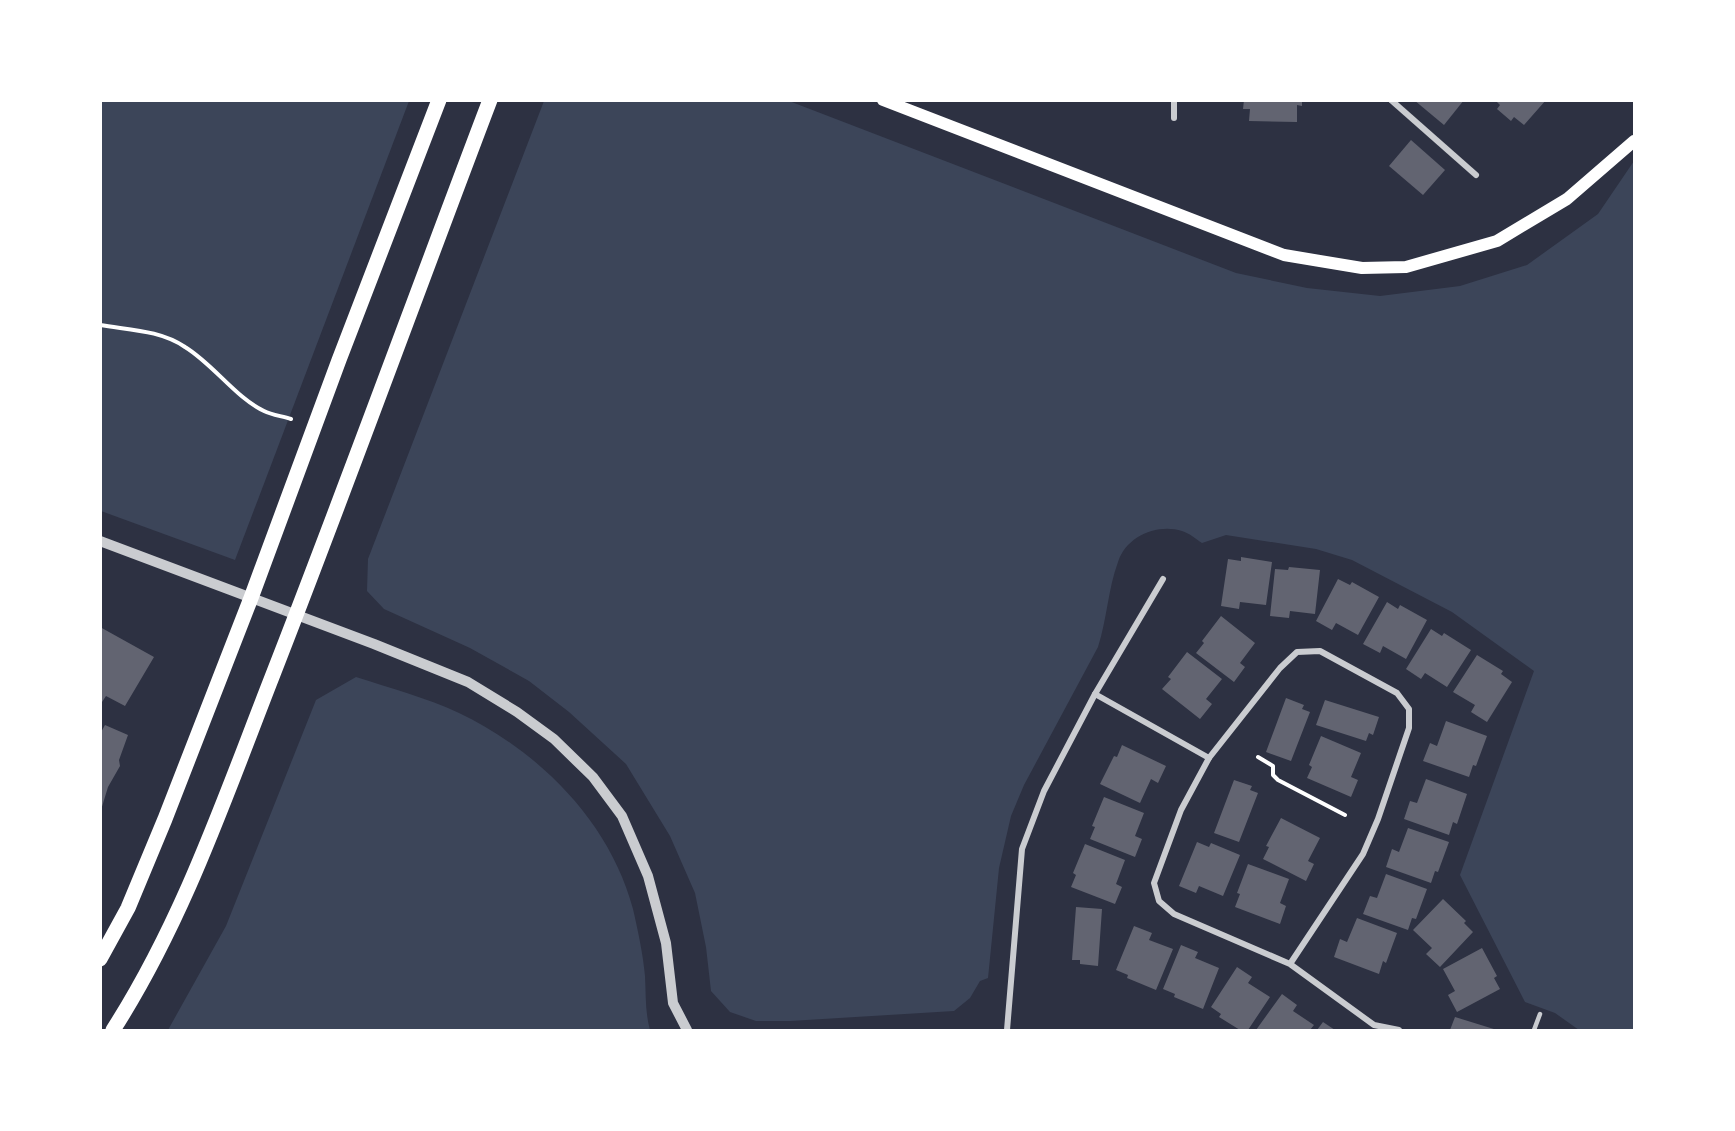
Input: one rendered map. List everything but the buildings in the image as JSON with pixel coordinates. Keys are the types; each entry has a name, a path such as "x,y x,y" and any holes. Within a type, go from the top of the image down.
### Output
{"main road":[{"path":"100,959 128,908 251,598 439,100"},
{"path":"113,1030 137,993 169,933 210,837 296,616 490,100"},
{"path":"883,100 1284,255 1362,268 1406,267 1497,241 1567,199 1635,141"}],"street":[{"path":"1174,100 1174,118"},
{"path":"1390,100 1476,175"},
{"path":"100,541 374,644 468,682 517,712 554,739 593,777 622,816 648,876 666,943 673,1003 687,1030"},
{"path":"1007,1030 1022,849 1044,791 1095,694 1163,579"},
{"path":"1290,964 1363,854 1378,819 1409,728 1409,709 1397,693 1320,651 1297,652 1280,668 1209,758 1181,810 1154,883 1160,901 1174,914 1290,964 1374,1025 1399,1030"},
{"path":"1095,694 1209,758"}],"lane":[{"path":"1534,1030 1540,1014"}],"path":[{"path":"100,325 161,334 210,364 247,401 264,411 291,419"},
{"path":"1258,757 1273,766 1273,775 1278,780 1345,815"}],"shaded area":[{"path":"100,101 409,101 235,560 101,511"},
{"path":"544,101 789,101 1236,273 1307,288 1380,296 1460,286 1527,265 1598,214 1634,161 1634,1030 1579,1030 1555,1013 1525,1002 1460,875 1534,671 1452,612 1352,560 1316,549 1226,535 1202,543 1187,533 1173,529 1153,530 1135,539 1122,553 1118,562 1098,647 1024,785 1011,816 999,868 988,978 980,981 970,998 954,1011 790,1021 756,1021 730,1012 711,991 706,947 695,893 670,836 626,764 569,712 529,681 470,648 384,609 367,591 368,559"},
{"path":"356,677 434,703 489,729 517,747 543,769 589,819 622,877 633,909 645,976 646,1010 650,1030 168,1030 226,926 316,700"}]}
